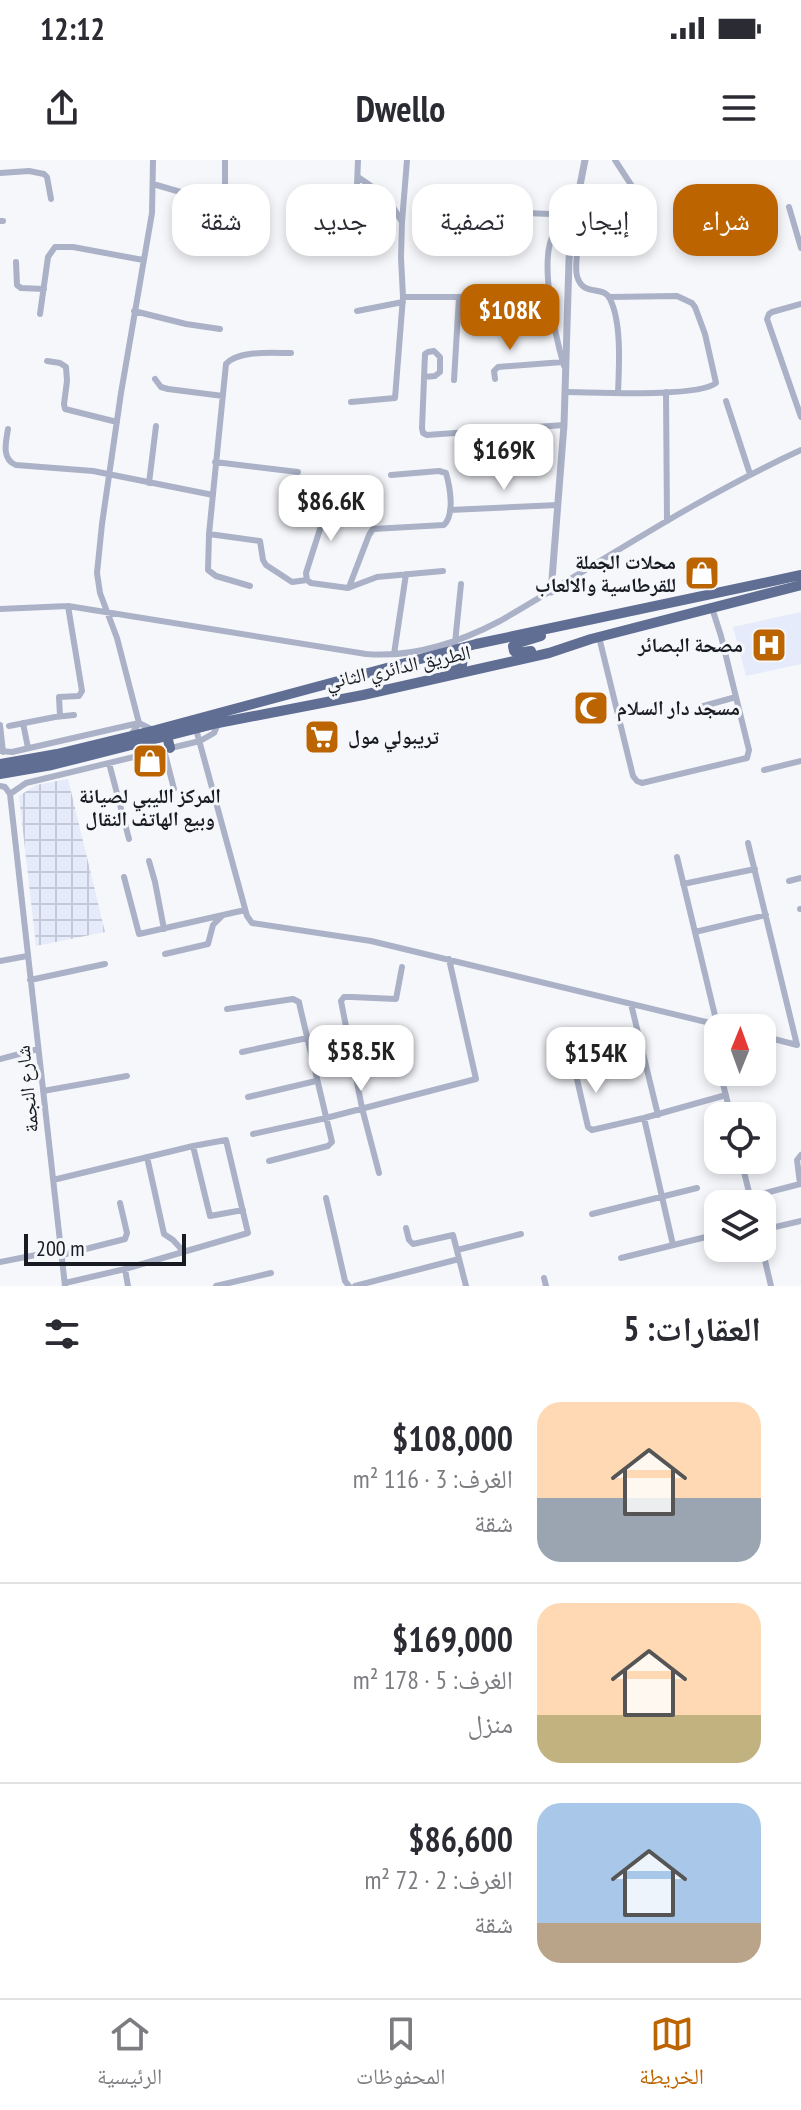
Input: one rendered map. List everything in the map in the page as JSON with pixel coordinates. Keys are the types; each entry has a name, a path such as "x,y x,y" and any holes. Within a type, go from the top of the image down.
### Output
{"highway":[{"path":"595,638 538,650 517,653 513,650 515,644 545,635 796,576"},
{"name":"الطريق الدائري الثاني","path":"0,764 77,743 156,730 509,636 796,576"},
{"name":"الطريق الدائري الثاني","path":"0,775 218,723 363,695 546,654 595,638 801,585"},
{"path":"362,675 381,674 457,656 464,660 461,667 387,685 363,695"},
{"path":"167,736 167,749"}],"street":[{"path":"131,736 139,723 108,611 100,593 97,573 117,422 152,213 153,160"},
{"path":"225,160 225,184"},
{"path":"358,160 358,184"},
{"path":"351,402 395,398 403,300 402,222 407,160"},
{"path":"581,184 585,160"},
{"path":"615,160 631,184"},
{"path":"22,163 23,172"},
{"path":"0,173 46,175 51,199"},
{"path":"358,177 387,197 402,222"},
{"path":"153,184 172,190"},
{"path":"789,207 801,248"},
{"path":"40,314 48,257 55,247 73,247 143,260"},
{"path":"550,256 549,289 555,334 564,366"},
{"path":"551,592 564,425 570,256"},
{"path":"577,256 576,274 583,287 609,297 619,341 618,393"},
{"path":"16,262 19,287 44,289"},
{"path":"357,311 403,300 549,289"},
{"path":"565,392 666,392 710,388 716,383 711,354 695,307 689,301 677,296 609,297"},
{"path":"454,380 459,297"},
{"path":"801,304 772,312 767,319 801,417"},
{"path":"134,311 220,329"},
{"path":"250,586 211,574 208,570 215,462 226,364 230,359 245,355 291,353"},
{"path":"47,361 66,367 65,409 117,422"},
{"path":"495,379 494,371 498,367 564,366"},
{"path":"424,377 422,428 427,435 564,425"},
{"path":"155,379 161,387 168,389 223,396"},
{"path":"666,392 667,521"},
{"path":"726,401 750,474"},
{"path":"149,483 156,426"},
{"path":"8,429 6,451 10,462 93,471 213,495"},
{"path":"0,609 68,606 380,655 435,648 455,643 500,621 667,521 750,474 801,450"},
{"path":"215,462 298,472"},
{"path":"348,588 373,529 444,525 449,521 447,475 443,472 391,475"},
{"path":"450,510 558,505"},
{"path":"307,580 306,573 327,507"},
{"path":"209,534 260,541 266,565 292,582 307,580 348,588 371,579 443,571"},
{"path":"394,654 406,574"},
{"path":"455,643 461,584"},
{"path":"60,716 59,697 79,696 82,691 68,606"},
{"path":"595,638 633,776 637,781 642,783 747,758 749,750 712,608"},
{"path":"700,707 736,697"},
{"path":"9,726 74,715"},
{"path":"23,723 28,748"},
{"path":"0,725 2,751 77,743 139,723 156,730"},
{"path":"0,786 10,794 26,783 200,741 214,733 218,723"},
{"path":"196,729 245,910 252,923 371,941 704,1021"},
{"path":"167,749 174,789"},
{"path":"764,770 801,761"},
{"path":"109,763 129,839"},
{"name":"شارع النجمة","path":"10,794 65,1285"},
{"path":"748,843 799,1045 776,1039"},
{"path":"677,857 714,1014"},
{"path":"149,861 164,929"},
{"path":"683,884 755,869"},
{"path":"124,877 138,933 245,910"},
{"path":"789,881 801,878"},
{"path":"165,954 208,944 213,925 222,915"},
{"path":"695,932 766,915"},
{"path":"0,961 27,956"},
{"path":"253,1134 476,1079 449,959"},
{"path":"30,980 105,964"},
{"path":"379,1173 362,1108 341,1001 344,997 396,999 402,967"},
{"path":"227,1009 296,1000 300,1007 331,1144 269,1161"},
{"path":"631,1004 658,1115"},
{"path":"242,1052 307,1038"},
{"path":"0,1059 38,1049"},
{"path":"576,1075 588,1127 592,1130 726,1095"},
{"path":"43,1091 127,1076"},
{"path":"248,1097 316,1081"},
{"path":"724,1086 728,1102"},
{"path":"644,1118 673,1245"},
{"path":"53,1180 226,1140 248,1233 65,1285"},
{"path":"193,1146 210,1216 243,1210"},
{"path":"776,1192 800,1184 797,1160 801,1155"},
{"path":"147,1157 164,1234 184,1252"},
{"path":"592,1214 697,1188"},
{"path":"326,1198 345,1281 349,1286"},
{"path":"0,1262 125,1239 127,1233 120,1203"},
{"path":"776,1227 801,1221"},
{"path":"406,1228 413,1244 453,1235 466,1286"},
{"path":"457,1250 521,1234"},
{"path":"621,1258 704,1237"},
{"path":"355,1286 459,1259"},
{"path":"765,1262 771,1286"},
{"path":"125,1269 128,1286"},
{"path":"216,1286 271,1273"},
{"path":"544,1278 546,1286"}],"shaded area":[{"name":"مصحة البصائر","path":"801,612 801,664 746,676 733,627"},
{"path":"68,779 105,932 36,946 19,796 36,785"}],"place":[{"name":"محلات الجملة للقرطاسية والالعاب","path":"702,573"},
{"name":"مصحة البصائر","path":"769,645"},
{"name":"مسجد دار السلام","path":"591,708"},
{"name":"تريبولي مول","path":"322,737"},
{"name":"المركز الليبي لصيانة وبيع الهاتف النقال","path":"150,761"}]}
